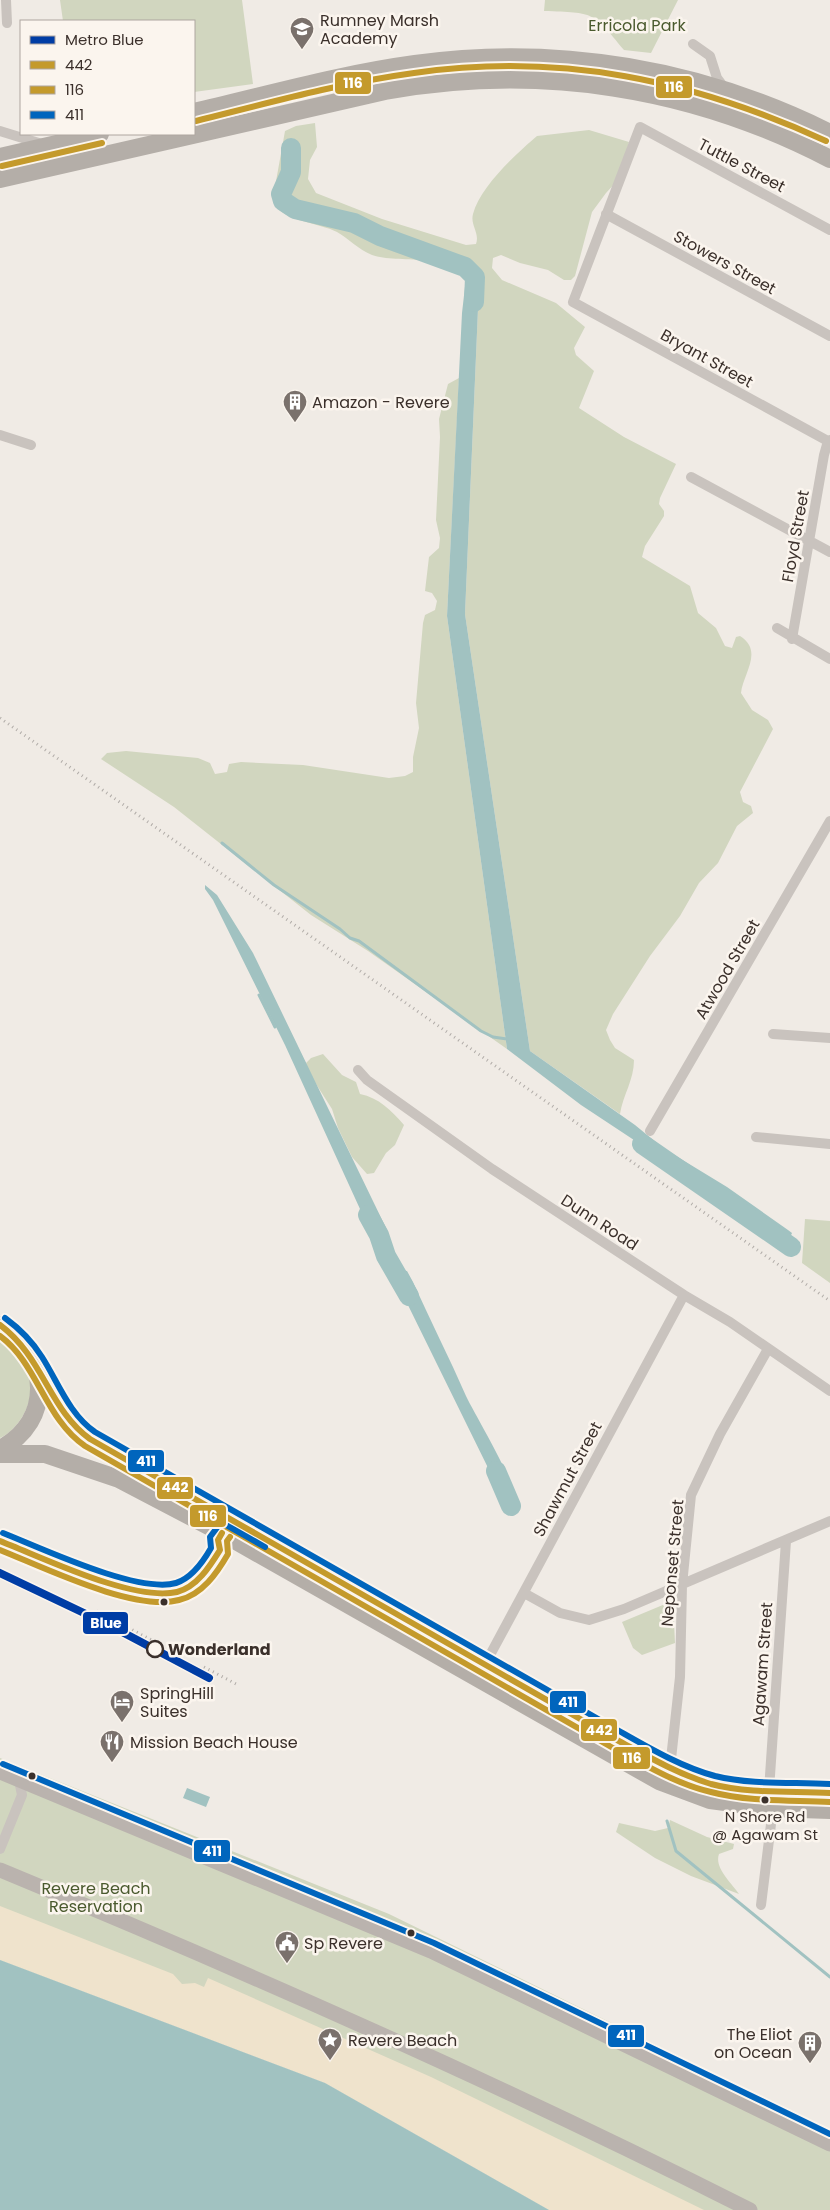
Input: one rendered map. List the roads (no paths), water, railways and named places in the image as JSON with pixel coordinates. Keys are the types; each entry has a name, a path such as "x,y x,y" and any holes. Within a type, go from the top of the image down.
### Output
{"highway":[{"path":"195,112 388,68 482,58 552,58 611,64 669,75 726,90 782,111 830,133"},
{"path":"195,134 375,93 443,82 501,79 580,82 638,90 676,99 750,122 830,159"},
{"path":"0,157 96,135"},
{"path":"0,179 192,135"},
{"path":"0,1325 22,1341 61,1406 81,1432 104,1448 481,1671 659,1781 710,1800 773,1808 830,1810"},
{"path":"0,1449 23,1432 33,1417 38,1399 39,1381 35,1364"},
{"path":"0,1454 45,1454 118,1478 481,1671 670,1768 725,1786 830,1792"}],"main road":[{"path":"0,1772 431,1951 830,2144"},
{"path":"0,1870 179,1944 350,2018 633,2150 750,2210"}],"street":[{"path":"6,0 7,23"},
{"path":"693,44 710,56 718,78 726,90"},
{"name":"Tuttle Street","path":"606,214 640,127 830,230"},
{"path":"0,131 49,146"},
{"name":"Bryant Street","path":"606,214 573,302 829,440"},
{"name":"Stowers Street","path":"606,214 830,336"},
{"path":"0,435 31,445"},
{"name":"Floyd Street","path":"792,639 829,440"},
{"path":"691,477 830,552"},
{"path":"776,628 792,639 830,659"},
{"name":"Atwood Street","path":"650,1130 830,821"},
{"path":"774,1034 830,1038"},
{"name":"Dunn Road","path":"358,1070 367,1080 492,1169 684,1295 730,1322 830,1391"},
{"path":"756,1137 830,1144"},
{"name":"Shawmut Street","path":"481,1671 684,1295"},
{"name":"Neponset Street","path":"670,1768 680,1678 682,1585 691,1495 720,1434 768,1349"},
{"path":"524,1593 560,1613 589,1620 624,1609 830,1521"},
{"name":"Agawam Street","path":"769,1790 786,1541"},
{"path":"0,1849 22,1795 19,1780"},
{"path":"761,1905 773,1808"}],"water":[{"path":"476,276 484,283 478,309 465,614 530,1051 635,1125 663,1148 727,1187 788,1230 792,1233 788,1242 581,1105 507,1049 447,616 462,313 466,278"},
{"path":"205,885 217,895 253,953 387,1230 388,1234 383,1240 377,1237 360,1209 285,1045 213,900 205,889"},
{"path":"400,1270 407,1271 413,1282 466,1396 501,1462 512,1487 513,1495 509,1497 504,1495 495,1482 404,1297 395,1275"},
{"path":"187,1788 210,1797 206,1807 183,1798"},
{"path":"0,1960 325,2083 549,2210 0,2210"}],"waterway":[{"path":"291,148 291,172 281,194 283,201 295,209 354,223 380,236 465,267 475,277 474,302"},
{"path":"222,843 274,885 340,929 350,938 359,941 481,1031 493,1037 507,1039"},
{"path":"259,995 275,1027"},
{"path":"642,1144 791,1247"},
{"path":"368,1215 379,1235 386,1256 409,1296"},
{"path":"496,1471 511,1506"},
{"path":"667,1821 676,1851 830,1977"}],"railway":[{"path":"0,718 830,1301"},
{"path":"97,1611 159,1644"},
{"path":"204,1667 238,1685"}],"metro line":[{"name":"Blue","path":"0,1573 107,1624 209,1678"}],"place":[{"name":"Rumney Marsh Academy","path":"302,50"},
{"name":"Amazon - Revere","path":"295,423"},
{"name":"Wonderland","path":"155,1649"},
{"name":"SpringHill Suites","path":"122,1723"},
{"name":"Mission Beach House","path":"112,1763"},
{"name":"N Shore Rd @ Agawam St","path":"765,1800"},
{"name":"Sp Revere","path":"287,1964"},
{"name":"Revere Beach","path":"330,2061"},
{"name":"The Eliot on Ocean","path":"810,2064"}],"park label":[{"name":"Erricola Park","path":"637,25"},
{"name":"Revere Beach Reservation","path":"96,1897"}]}
